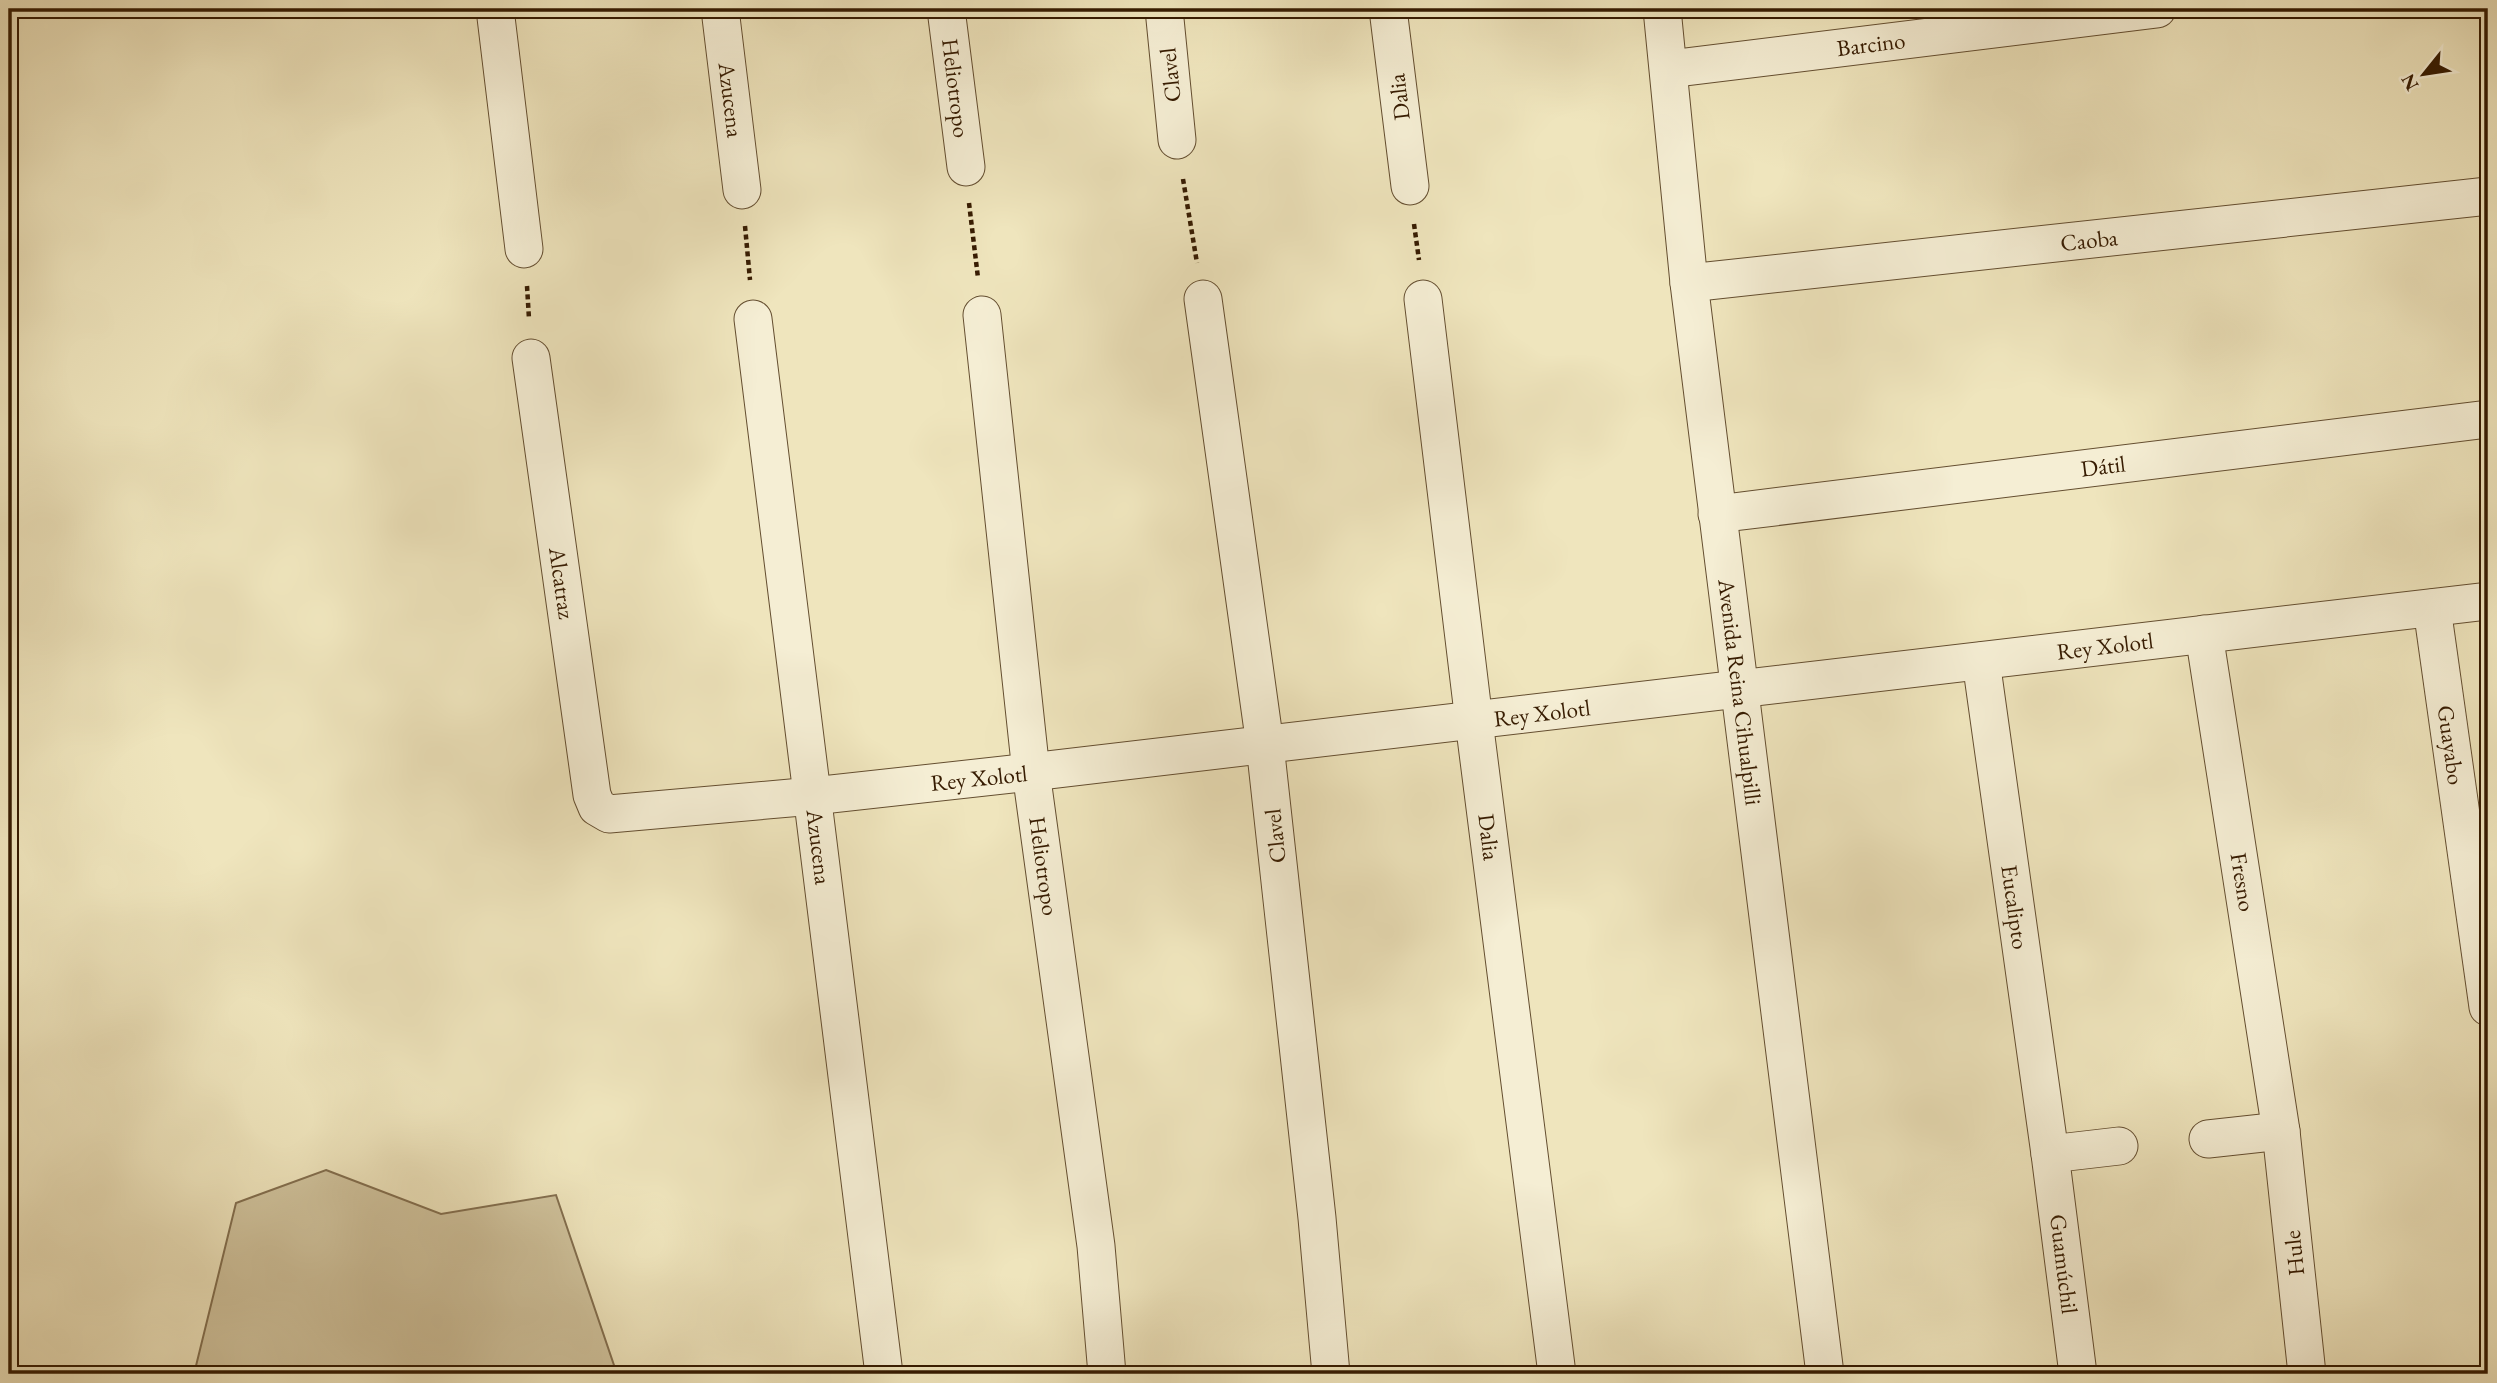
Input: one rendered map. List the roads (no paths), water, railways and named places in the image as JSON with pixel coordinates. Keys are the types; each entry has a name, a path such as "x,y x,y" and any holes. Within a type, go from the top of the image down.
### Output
{"street":[{"path":"495,9 524,249"},
{"name":"Azucena","path":"720,9 743,190"},
{"name":"Heliotropo","path":"946,9 966,167"},
{"name":"Clavel","path":"1164,9 1177,141"},
{"name":"Dalia","path":"1388,9 1410,186"},
{"name":"Avenida Reina Cihualpilli","path":"1662,9 1689,283 1825,1374"},
{"name":"Barcino","path":"1669,69 2157,9"},
{"name":"Caoba","path":"1689,283 2488,196"},
{"name":"Clavel","path":"1203,299 1265,744 1331,1374"},
{"name":"Dalia","path":"1423,299 1557,1374"},
{"name":"Heliotropo","path":"982,315 1031,772 1096,1246 1107,1374"},
{"name":"Azucena","path":"753,319 884,1374"},
{"name":"Alcatraz","path":"531,358 592,796 597,807"},
{"name":"Dátil","path":"1717,514 2488,419"},
{"name":"Rey Xolotl","path":"597,807 610,814 813,796 2488,601"},
{"name":"Guayabo","path":"2432,608 2488,1007"},
{"name":"Fresno","path":"2204,634 2281,1131"},
{"name":"Eucalipto","path":"1980,661 2050,1154"},
{"path":"2208,1139 2281,1131"},
{"name":"Hule","path":"2281,1131 2307,1374"},
{"path":"2050,1154 2119,1146"},
{"name":"Guamúchil","path":"2050,1154 2078,1374"}]}
